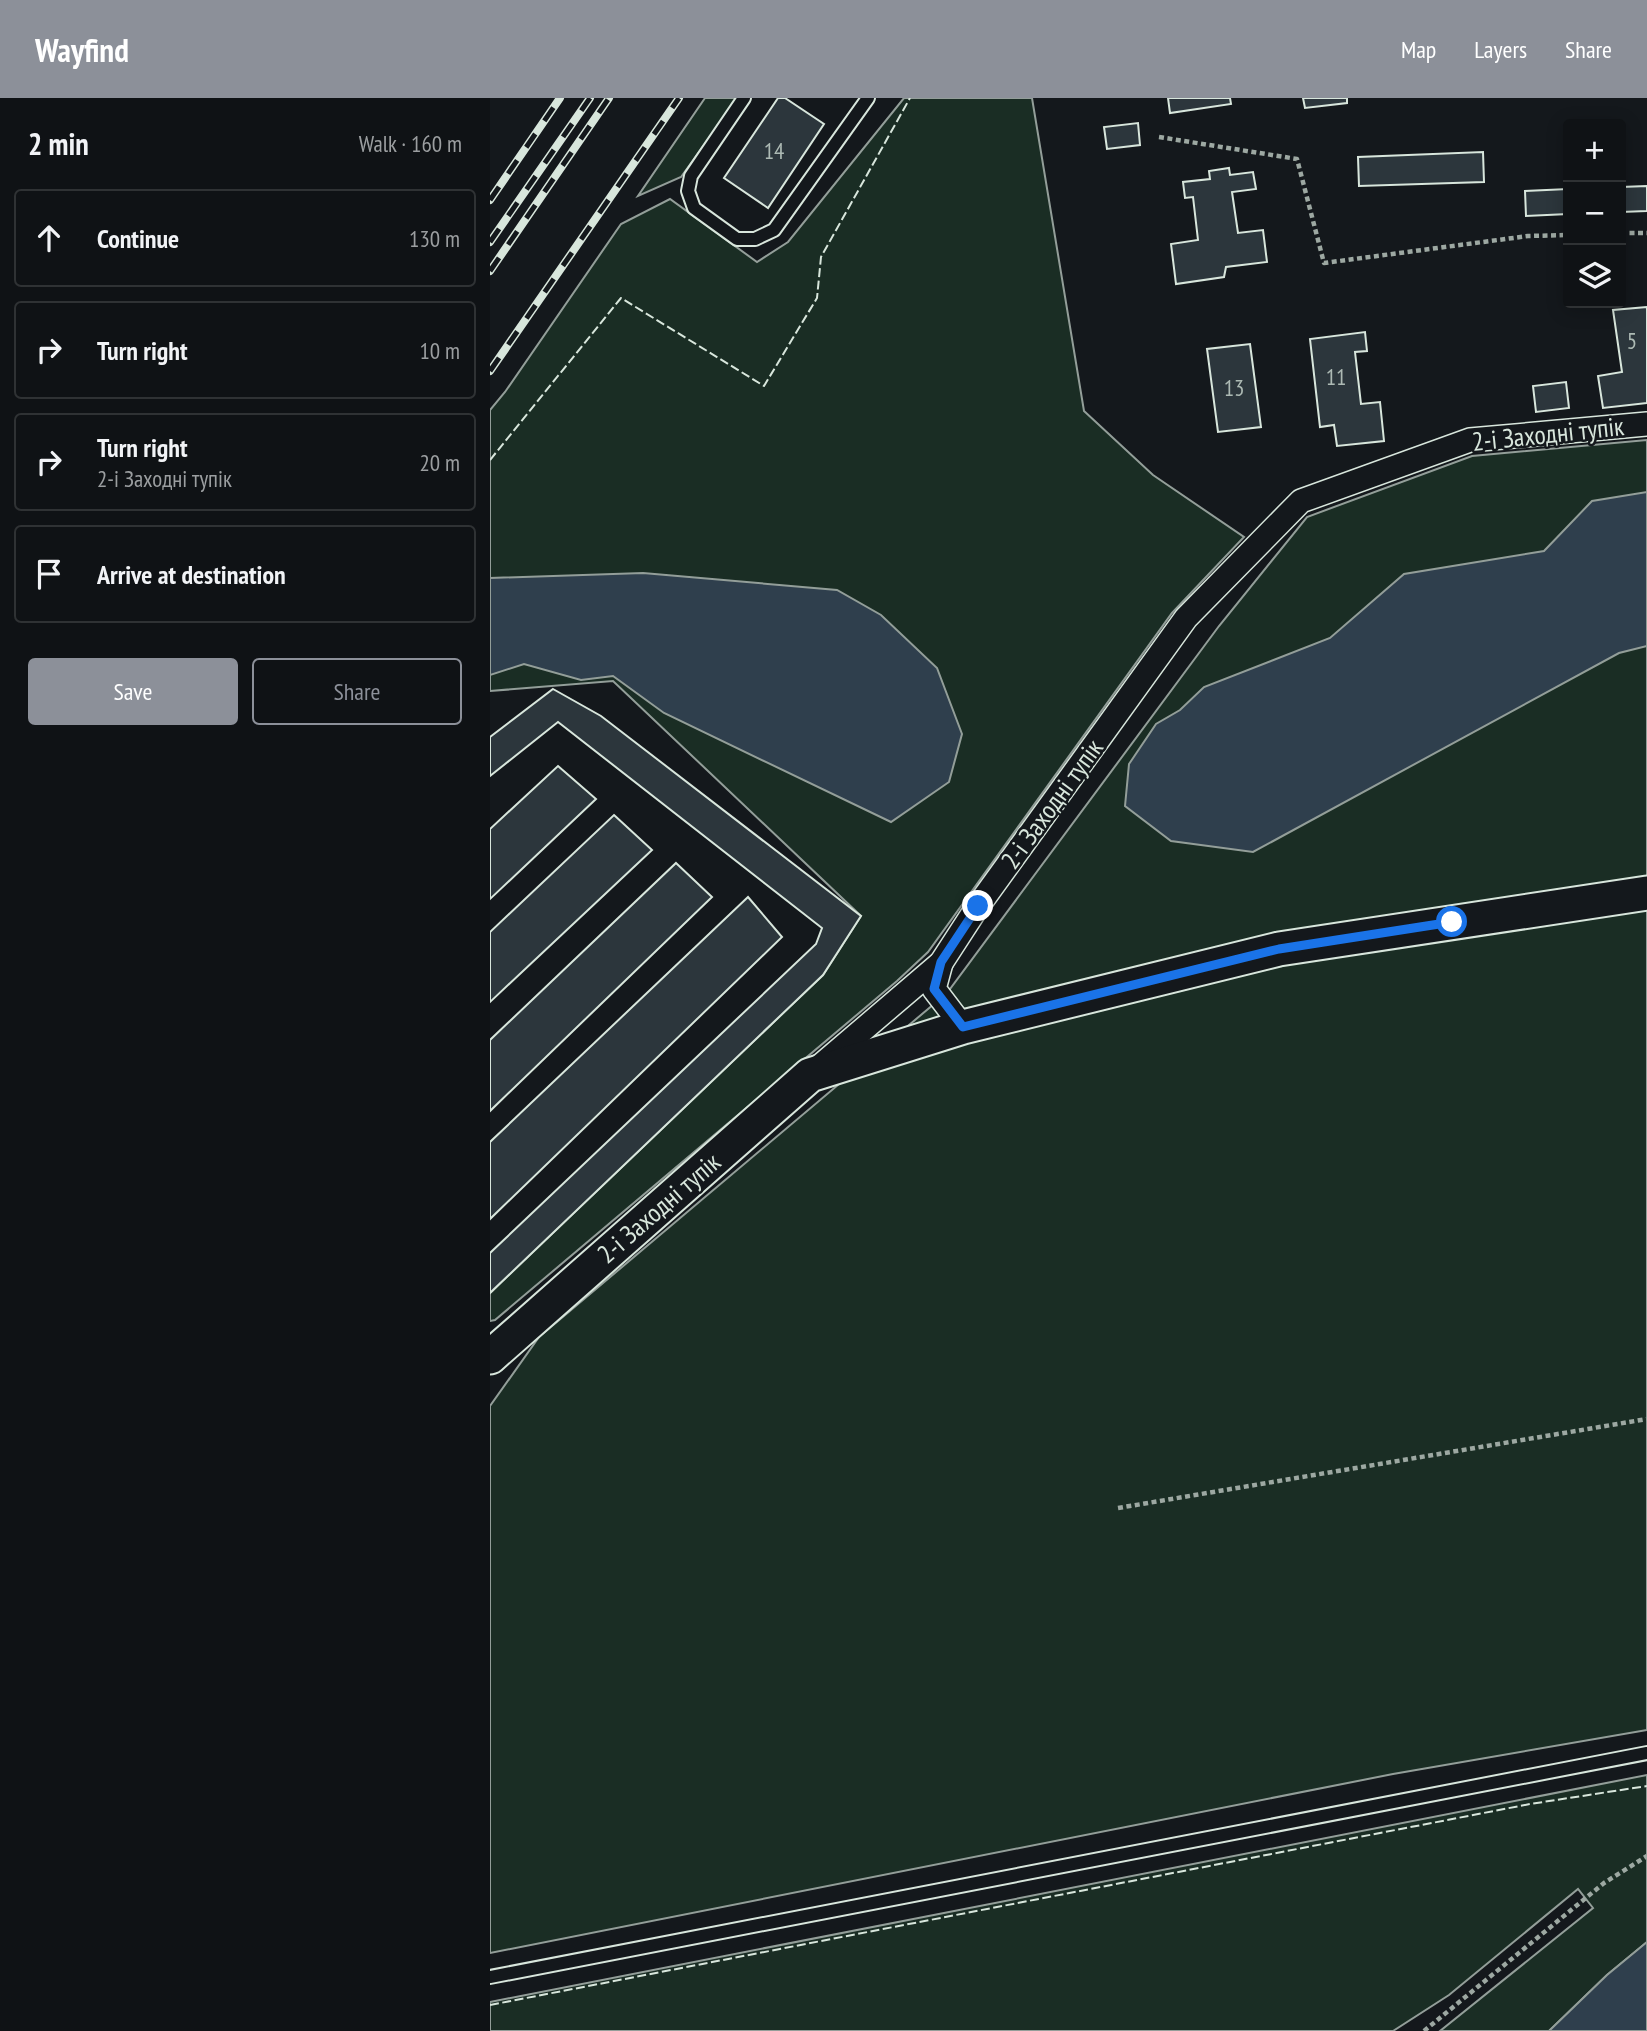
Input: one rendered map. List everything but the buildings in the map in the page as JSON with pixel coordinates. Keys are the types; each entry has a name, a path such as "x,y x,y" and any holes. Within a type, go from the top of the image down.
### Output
{"main road":[{"path":"810,1075 963,1027 1279,949 1647,893"},
{"name":"2-і Заходні тупік","path":"490,1357 810,1075"}],"street":[{"name":"2-і Заходні тупік","path":"810,1075 941,962 978,906 1186,618 1301,502 1470,440 1647,424"},
{"path":"941,962 934,989 963,1027"}],"lane":[{"path":"744,98 691,176 688,191 694,208 737,239 755,239 774,230 868,98"},
{"path":"490,1977 1647,1753"}],"path":[{"path":"1159,136 1297,159 1324,263 1528,236 1563,235"},
{"path":"1626,233 1647,233"},
{"path":"1118,1508 1647,1419"},
{"path":"1424,2031 1604,1883 1647,1856"}],"green space":[{"path":"705,98 738,98 681,177 638,196"},
{"path":"904,98 1032,98 1084,411 1153,475 1244,537 1172,613 928,952 495,1320 490,1321 490,1293 823,975 861,916 613,681 490,691 490,410 621,224 670,199 757,262 788,242"},
{"path":"1647,440 1647,1730 1393,1774 490,1953 490,1406 539,1337 947,993 1219,626 1307,517 1472,456"},
{"path":"1647,1775 1647,1942 1607,1975 1549,2031 1440,2031 1593,1908 1578,1889 1449,1995 1393,2031 490,2031 490,2002"}],"water":[{"path":"1647,492 1647,646 1619,653 1253,852 1171,841 1125,806 1129,764 1156,724 1180,710 1204,687 1330,638 1404,574 1544,551 1592,501"},
{"path":"643,573 837,590 881,615 937,668 962,734 949,782 891,822 664,713 613,676 581,680 524,664 490,675 490,578"},
{"path":"1647,1942 1647,2031 1549,2031 1607,1975"}],"railway":[{"path":"490,200 560,98"},
{"path":"490,242 590,98"},
{"path":"490,271 609,98"},
{"path":"490,371 679,98"}],"fence":[{"path":"490,460 621,298 764,386 817,298 821,257 910,98"},
{"path":"490,2005 1530,1804 1647,1786"}],"route":[{"path":"978,906 941,962 934,989 963,1027 1279,949 1452,922"}]}
